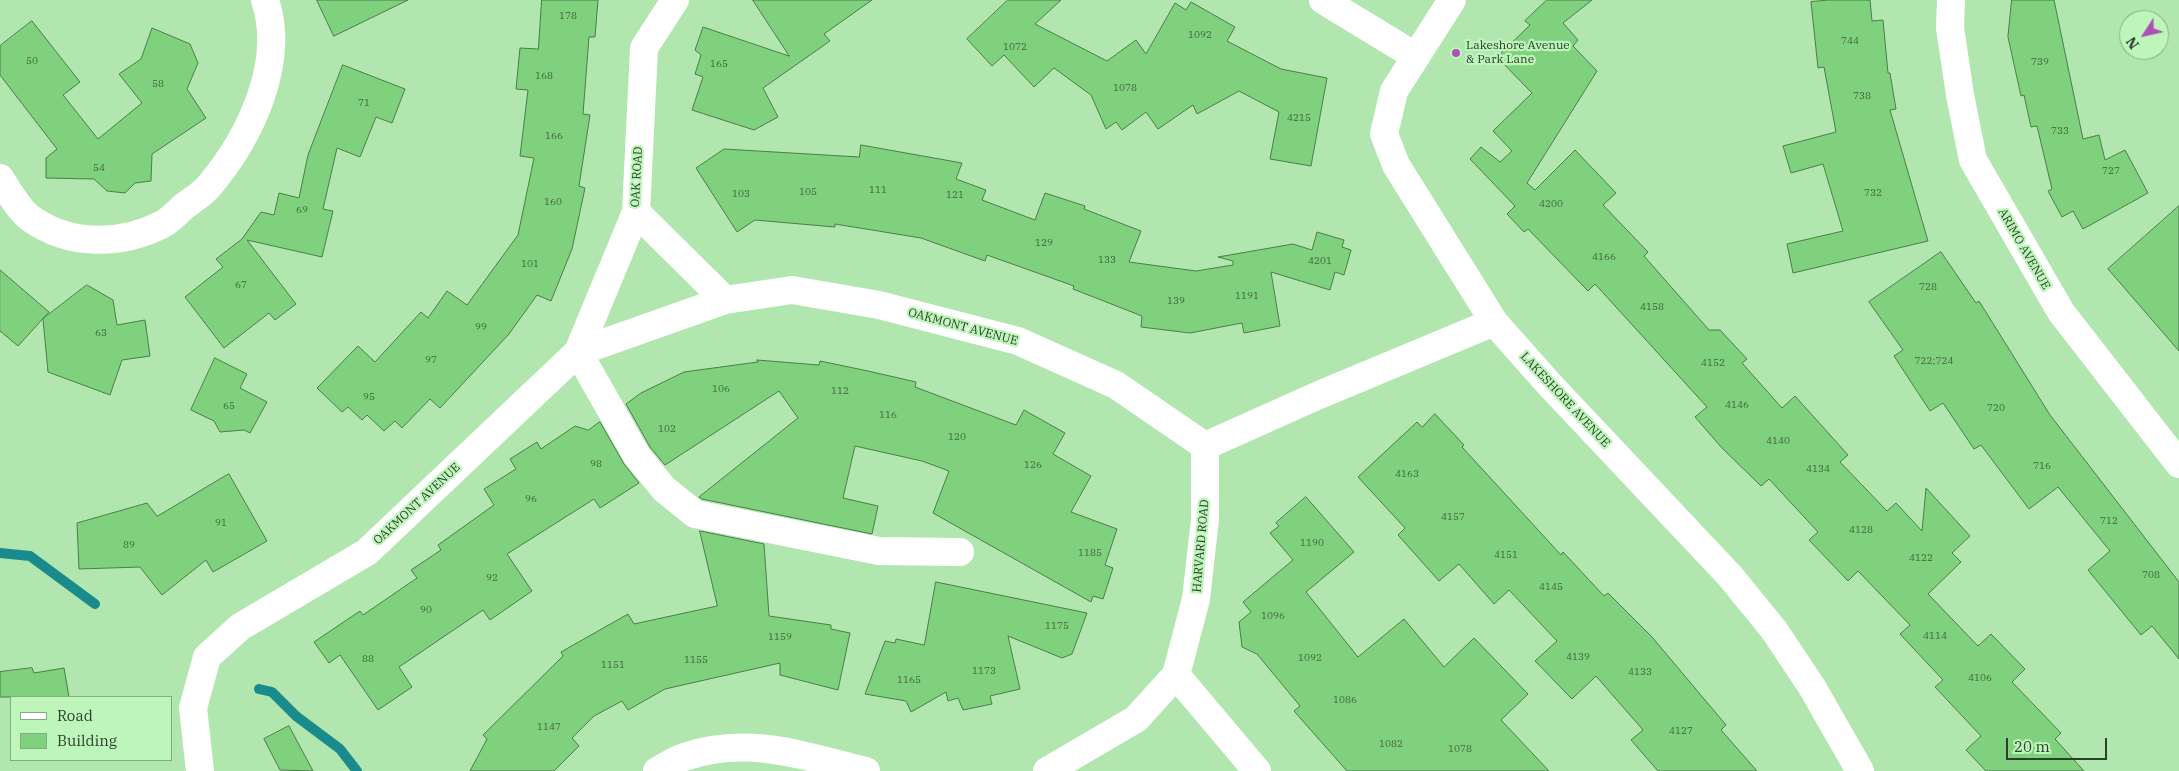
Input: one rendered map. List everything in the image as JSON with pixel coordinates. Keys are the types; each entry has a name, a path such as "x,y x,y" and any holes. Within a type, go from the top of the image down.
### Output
{"street":[{"path":"0,178 29,217 69,238 115,241 163,224 209,186 237,146 260,98 272,54 269,12 265,0"},
{"name":"OAK ROAD","path":"578,352 636,212 644,48 675,0"},
{"path":"1324,0 1415,56"},
{"name":"LAKESHORE AVENUE","path":"1452,0 1394,92 1384,134 1396,166 1494,322 1549,384 1730,576 1774,630 1812,687 1860,771"},
{"name":"ARIMO AVENUE","path":"1951,0 1950,28 1960,95 1973,160 2061,312 2179,464"},
{"path":"636,212 725,300"},
{"name":"OAKMONT AVENUE","path":"200,771 193,708 207,657 240,627 367,552 578,352 725,300 792,290 879,305 1018,341 1116,385 1205,446"},
{"path":"1205,446 1494,322"},
{"path":"578,352 637,456 664,489 695,514 879,551 960,552"},
{"name":"HARVARD ROAD","path":"1047,771 1136,719 1176,675 1197,590 1205,519 1205,446"},
{"path":"1176,675 1256,771"},
{"path":"657,771 684,757 737,746 781,749 866,771"}],"building":[{"path":"317,0 408,0 334,36"},
{"path":"542,0 598,0 595,37 589,37 583,114 590,115 579,186 585,188 572,249 551,301 537,295 509,334 440,408 430,399 402,428 395,421 384,431 367,415 362,420 348,407 342,412 317,388 358,346 375,362 421,312 428,318 447,291 467,305 518,235 534,158 520,156 528,90 516,89 520,48 538,49"},
{"path":"753,0 872,0 824,34 830,41 763,88 778,117 754,130 692,110 703,77 695,74 701,55 695,50 703,27 789,56"},
{"path":"1008,0 1061,0 1035,24 1107,61 1136,40 1146,54 1175,3 1186,10 1191,2 1235,27 1227,41 1281,69 1327,78 1311,166 1270,159 1279,112 1239,91 1197,114 1193,105 1158,129 1146,112 1122,130 1116,122 1106,129 1091,95 1054,68 1034,87 1004,55 992,66 967,39"},
{"path":"1547,0 1592,0 1563,23 1578,40 1573,46 1597,71 1527,183 1535,190 1575,150 1616,193 1603,205 1648,252 1644,256 1709,330 1720,330 1747,359 1742,363 1782,408 1795,396 1848,455 1840,462 1887,511 1896,503 1922,531 1926,488 1970,536 1952,553 1961,562 1928,594 1978,646 1991,634 2025,669 2012,682 2061,733 2055,739 2084,771 1986,771 1966,750 1981,736 1935,687 1943,680 1900,634 1910,625 1858,571 1848,581 1809,540 1818,532 1769,479 1761,486 1722,448 1695,417 1707,407 1595,284 1588,291 1528,229 1524,232 1507,214 1515,206 1470,159 1481,147 1500,162 1512,151 1493,131 1532,93 1497,57 1530,25 1525,21"},
{"path":"1870,0 1872,21 1883,20 1888,73 1890,73 1896,109 1890,110 1928,241 1793,273 1787,244 1843,231 1823,164 1791,173 1783,146 1836,132 1824,67 1818,68 1811,2"},
{"path":"2012,0 2054,0 2083,139 2099,135 2105,160 2125,150 2148,193 2083,229 2073,211 2062,217 2048,191 2052,189 2037,126 2031,127 2024,95 2021,96 2008,37"},
{"path":"32,21 80,82 63,95 98,139 142,103 119,74 141,59 152,28 190,44 198,63 187,89 206,118 152,154 151,181 135,183 125,193 107,191 94,179 46,178 46,158 57,149 0,75 0,46"},
{"path":"343,65 405,89 392,123 376,117 360,157 337,148 323,209 333,211 322,257 247,240 296,304 275,320 269,313 224,348 185,297 223,267 216,259 242,239 261,212 274,215 279,193 299,198 308,155"},
{"path":"861,145 962,163 956,179 986,190 982,200 1035,220 1045,193 1085,206 1084,209 1141,231 1129,262 1196,271 1233,265 1233,261 1218,257 1293,244 1312,250 1317,232 1344,240 1342,247 1351,250 1344,275 1335,272 1330,290 1271,272 1280,326 1244,333 1242,323 1190,333 1141,327 1142,316 1073,289 1074,286 987,255 985,261 921,238 835,224 835,227 755,220 737,232 696,168 724,149 859,157"},
{"path":"2179,206 2179,351 2108,269"},
{"path":"1941,252 1976,303 1979,301 2050,415 2179,582 2179,659 2152,626 2141,635 2088,570 2110,551 2058,487 2029,509 1981,445 1974,449 1943,403 1930,411 1894,356 1903,350 1869,302"},
{"path":"0,270 49,312 18,346 0,331"},
{"path":"87,285 113,300 117,325 145,320 150,356 122,360 110,395 48,372 43,319"},
{"path":"215,358 247,374 240,388 267,402 250,433 244,430 220,432 214,421 191,410"},
{"path":"757,360 819,365 820,361 916,382 915,387 1016,425 1024,410 1065,433 1053,454 1091,476 1071,512 1117,529 1105,565 1113,568 1103,599 1093,596 1091,602 933,513 949,471 922,461 855,446 843,498 878,506 872,534 699,497 798,418 779,391 665,465 650,447 626,404 641,393 684,372 758,362"},
{"path":"1435,414 1464,445 1462,447 1561,555 1563,552 1604,596 1608,593 1652,637 1726,725 1721,730 1757,771 1658,771 1631,740 1643,730 1596,676 1572,699 1535,661 1557,641 1509,590 1494,604 1459,564 1439,581 1398,535 1405,528 1358,477 1417,422 1422,427"},
{"path":"600,422 624,464 639,483 600,508 594,499 507,554 532,591 490,620 483,610 399,667 412,687 378,710 340,655 329,663 314,642 360,611 363,615 417,578 411,570 441,550 438,545 494,505 484,489 516,469 510,459 537,442 541,449 575,426 588,430"},
{"path":"229,474 267,541 213,572 206,560 162,595 140,567 79,569 77,523 147,503 157,516"},
{"path":"1306,497 1354,552 1306,592 1358,657 1404,619 1444,667 1474,638 1528,694 1501,720 1549,771 1347,771 1294,711 1300,706 1257,654 1242,647 1239,622 1251,612 1243,602 1293,560 1270,533 1279,526 1276,523"},
{"path":"700,531 764,544 769,616 831,625 831,629 850,633 838,690 780,675 780,663 665,689 628,710 622,701 594,716 572,738 579,746 554,771 470,771 487,739 483,735 563,656 561,652 628,614 634,624 717,606"},
{"path":"936,582 1087,613 1072,654 1062,658 1008,636 1020,689 990,696 992,704 963,710 958,698 948,701 946,692 911,712 906,701 865,694 885,641 895,643 896,639 924,645"},
{"path":"32,668 34,673 64,668 69,696 0,697 0,672"},
{"path":"289,726 313,771 280,770 264,739"}],"waterway":[{"path":"0,553 30,556 95,604"},
{"path":"259,689 272,692 296,716 340,749 357,771"}],"place":[{"name":"Lakeshore Avenue & Park Lane","path":"1456,53"}]}
